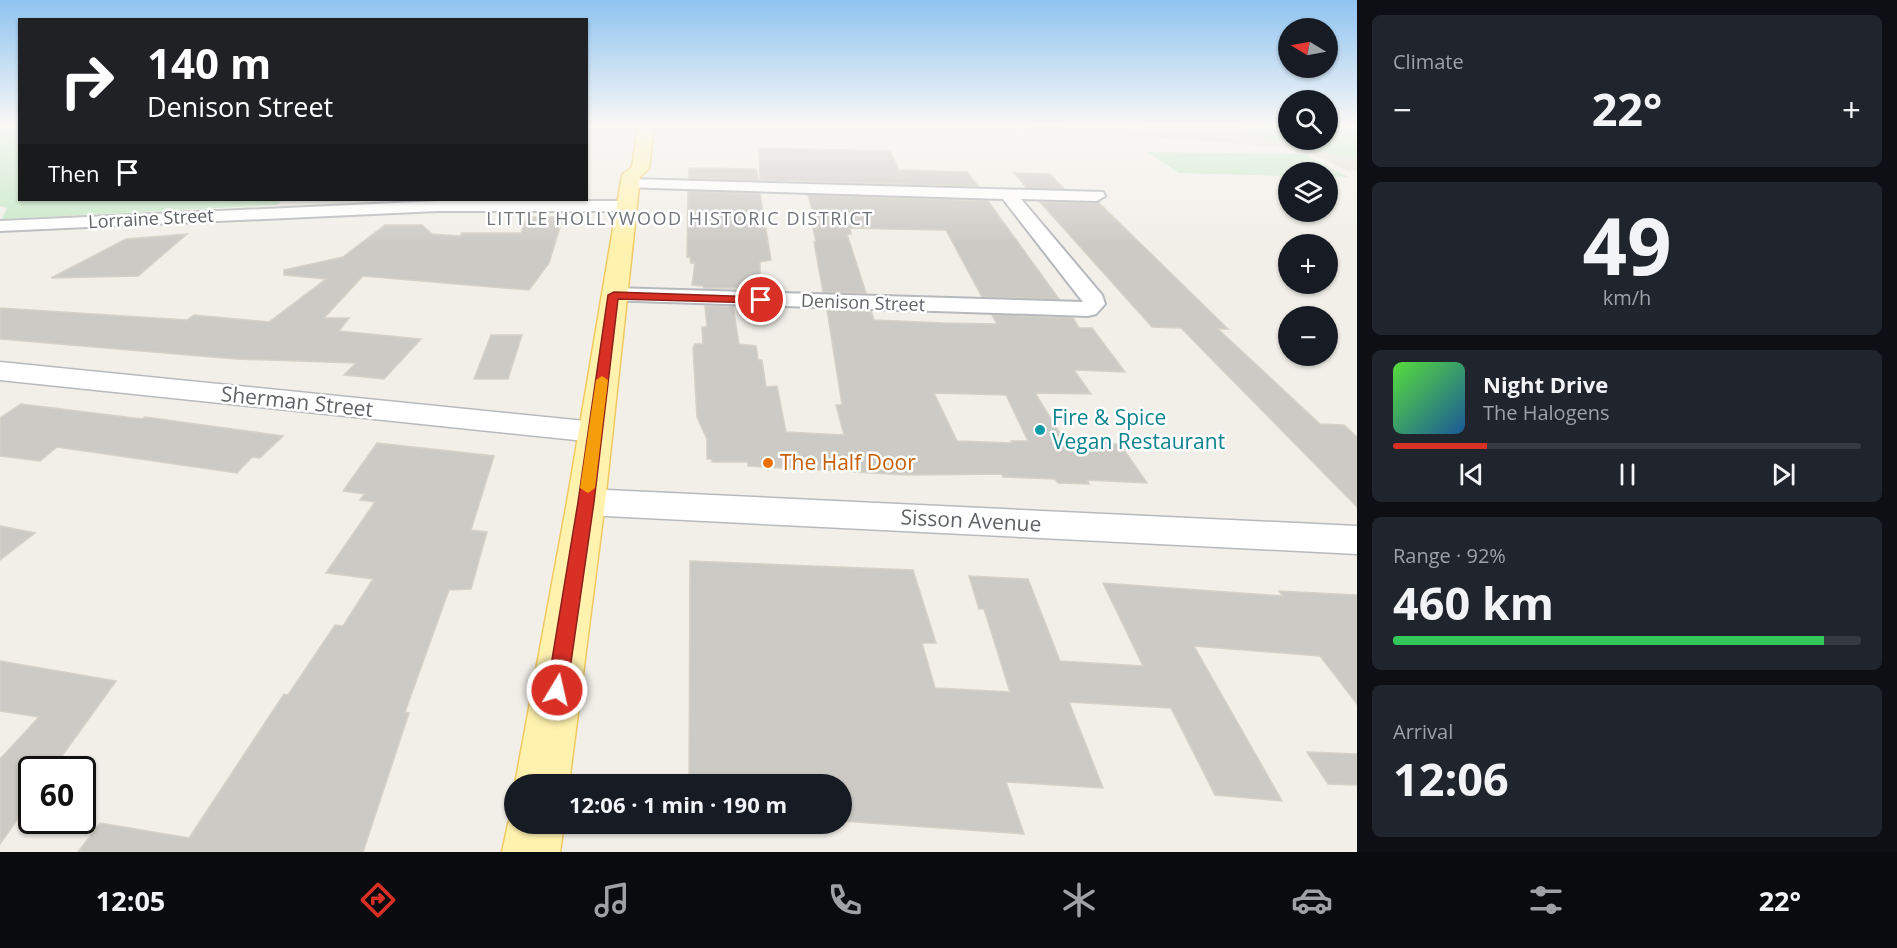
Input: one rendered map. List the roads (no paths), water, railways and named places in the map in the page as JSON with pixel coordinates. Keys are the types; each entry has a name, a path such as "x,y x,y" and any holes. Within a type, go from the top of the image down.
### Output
{"main road":[{"path":"544,774 586,502 626,206 628,173 640,169 640,166"},
{"path":"531,852 534,834"}],"street":[{"path":"628,173 1007,194 1097,196"},
{"name":"Denison Street","path":"614,295 1088,309 1094,304 1094,300 1007,194"},
{"name":"Lorraine Street","path":"0,226 438,206 626,206"},
{"name":"Sherman Street","path":"0,371 595,432"},
{"name":"Sisson Avenue","path":"586,502 1357,540"}],"place":[{"name":"Fire & Spice Vegan Restaurant","path":"1040,430"},
{"name":"The Half Door","path":"768,463"}],"district":[{"name":"LITTLE HOLLYWOOD HISTORIC DISTRICT","path":"680,219"}]}
